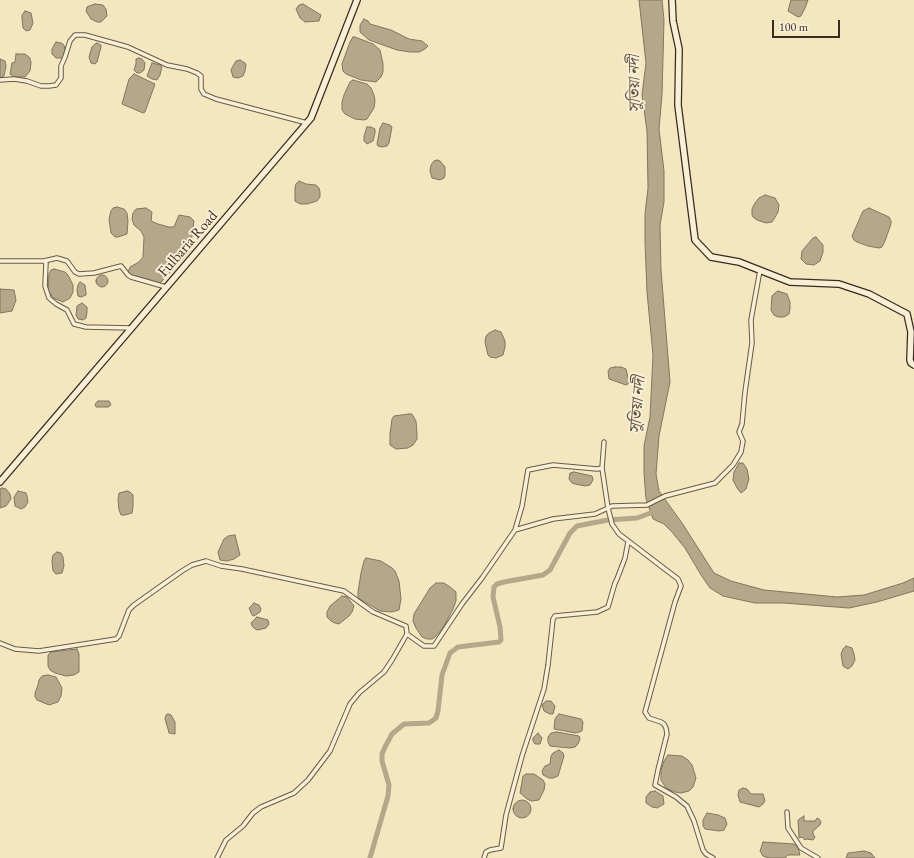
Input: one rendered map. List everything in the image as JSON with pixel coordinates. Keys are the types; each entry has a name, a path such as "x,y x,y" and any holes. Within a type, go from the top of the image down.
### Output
{"main road":[{"name":"Fulbaria Road","path":"0,482 311,118 357,0"},
{"path":"672,0 673,21 679,50 678,105 695,240 711,257 739,262 790,282 840,284 869,294 907,314 911,332 910,360 914,365"}],"street":[{"path":"0,80 14,79 28,81 41,86 56,84 61,78 61,66 70,41 75,35 85,35 128,47 167,65 198,73 201,76 201,90 204,94 216,99 307,123"},
{"path":"0,261 44,261 57,258 67,261 75,272 79,274 94,273 121,266 131,278 166,288"},
{"path":"44,261 46,263 45,286 49,298 67,310 74,324 86,327 131,328"},
{"path":"515,530 553,519 594,514 612,506 647,505 665,496 715,483 733,465 741,452 743,441 739,432 742,424 744,392 752,343 751,320 760,270"},
{"path":"604,442 602,468 612,524 619,534 628,542 678,579 681,586 675,602 645,712 649,718 664,724 668,734 655,785 676,797 687,806 694,821 703,850 706,854 713,858"},
{"path":"407,634 424,646 434,646 515,530 522,506 528,470 553,465 597,469 602,468"},
{"path":"484,858 486,852 501,848 510,800 522,756 544,689 553,619 555,616 597,612 608,607 615,583 625,558 628,542"},
{"path":"0,643 15,649 39,651 116,639 119,636 129,610 134,605 182,571 192,565 206,561 221,566 242,569 344,591 373,612 406,626 407,634 384,672 359,693 350,704 330,752 308,780 294,793 261,807 253,813 243,826 226,840 216,858"},
{"path":"786,812 788,828 801,848 818,858"}],"shaded area":[{"path":"639,0 662,0 664,20 662,95 659,129 664,171 664,202 660,225 661,270 670,382 659,436 656,474 659,491 682,523 714,573 731,581 764,590 837,597 864,595 914,578 914,591 877,602 849,608 784,603 755,603 723,596 710,588 685,548 672,532 664,524 653,519 646,499 644,473 644,446 650,417 653,355 647,292 645,242 645,214 648,188 647,131 642,95 646,63"},
{"path":"791,0 808,0 801,16 798,17 788,11"},
{"path":"95,4 103,5 106,9 107,16 101,22 91,19 86,11 87,7"},
{"path":"303,4 321,15 319,21 305,22 300,18 296,9 299,5"},
{"path":"25,11 31,13 33,23 30,30 26,31 23,28 22,19 22,15"},
{"path":"364,19 370,24 391,30 409,39 422,41 428,46 419,52 410,52 397,50 369,40 360,32 360,25"},
{"path":"353,37 373,44 380,50 383,72 381,77 376,82 361,80 346,74 343,71 342,64"},
{"path":"56,42 64,45 65,50 63,58 56,58 52,54 52,49"},
{"path":"97,43 101,45 101,47 97,62 95,64 91,63 89,57 92,47"},
{"path":"16,54 25,54 30,58 30,71 25,77 14,77 10,74 12,63 15,62"},
{"path":"139,58 145,63 144,70 137,73 134,70 136,59"},
{"path":"0,59 5,61 6,66 4,76 0,78"},
{"path":"240,60 246,65 243,76 238,78 233,77 231,70 236,61"},
{"path":"152,63 162,67 157,80 147,76"},
{"path":"134,74 155,84 145,112 143,113 122,104 129,79"},
{"path":"353,80 367,84 371,88 374,95 374,108 367,119 364,120 355,119 345,114 342,110 344,95 350,82"},
{"path":"383,123 392,127 389,143 387,146 382,147 378,146 377,144 380,128"},
{"path":"367,127 375,129 375,133 373,141 367,144 364,141 364,136"},
{"path":"437,160 440,161 445,167 444,178 440,180 432,178 430,171 431,165"},
{"path":"299,181 306,184 316,185 319,188 320,197 317,201 307,204 300,204 295,201 295,188"},
{"path":"765,195 775,198 779,205 778,212 772,222 766,223 757,220 752,215 752,209 755,203 759,198"},
{"path":"117,207 124,209 127,213 128,221 127,234 115,237 111,233 109,219 113,208"},
{"path":"146,208 152,212 151,221 169,227 174,227 179,215 190,217 194,221 190,251 160,283 130,275 128,272 130,267 139,262 143,257 144,237 141,231 134,225 132,219 133,213 136,209"},
{"path":"869,208 889,217 891,221 885,241 882,247 879,248 857,242 852,236 863,211"},
{"path":"816,237 823,245 823,252 820,261 814,265 806,264 801,259 802,251 813,238"},
{"path":"54,269 65,272 73,285 73,292 70,298 63,302 53,298 48,290 49,274 51,270"},
{"path":"102,275 106,277 108,281 106,285 102,287 98,285 96,281 98,277"},
{"path":"80,282 85,285 86,293 86,295 81,297 78,296 77,290"},
{"path":"0,289 14,290 16,300 12,311 0,313"},
{"path":"778,291 787,294 790,302 789,314 784,317 774,315 771,310 772,296"},
{"path":"82,303 87,307 86,318 83,320 78,319 76,315 77,306"},
{"path":"495,330 501,332 505,341 503,355 496,358 488,355 485,342 486,336"},
{"path":"615,367 626,369 629,382 628,384 626,385 609,379 608,371 610,368"},
{"path":"98,401 109,401 111,405 108,407 96,407 95,404"},
{"path":"412,414 416,421 417,439 413,445 408,448 396,449 390,445 392,419 394,416"},
{"path":"739,463 743,463 747,469 749,479 746,489 741,493 733,480 734,472"},
{"path":"574,472 592,476 593,480 590,485 585,486 572,483 569,479 570,473"},
{"path":"0,489 6,489 10,494 11,499 6,506 0,508"},
{"path":"18,491 26,493 28,502 25,507 21,509 15,506 14,497"},
{"path":"127,491 133,495 132,513 121,515 118,500 119,493"},
{"path":"235,535 240,555 227,561 220,560 218,552 224,539 228,536"},
{"path":"57,552 61,553 63,557 64,566 62,573 56,574 53,571 52,561 53,555"},
{"path":"366,558 381,561 395,571 399,581 401,599 399,610 392,612 380,611 358,598 361,573"},
{"path":"436,583 444,583 456,592 456,601 443,628 435,637 432,639 427,639 422,637 416,628 413,621 414,614 430,588"},
{"path":"342,596 347,597 354,606 349,616 339,624 331,621 327,617 327,612 330,606"},
{"path":"254,603 259,605 261,609 260,612 254,616 249,608"},
{"path":"257,617 268,620 269,624 266,628 258,630 252,626 251,623"},
{"path":"846,646 852,648 855,660 852,666 848,669 843,666 841,654"},
{"path":"77,649 79,654 79,672 74,675 66,676 50,670 48,666 48,655 51,652"},
{"path":"48,675 56,677 62,688 61,696 58,702 49,705 37,700 35,697 39,680 42,676"},
{"path":"546,701 551,701 555,706 553,714 544,711 542,705"},
{"path":"559,714 581,719 583,722 582,731 576,733 554,729 555,719"},
{"path":"166,715 171,715 175,722 175,734 169,733 165,719"},
{"path":"557,732 579,736 580,739 578,744 575,747 570,748 550,746 548,737 551,733"},
{"path":"538,733 542,738 540,744 535,744 533,738"},
{"path":"559,750 564,756 558,776 549,778 543,775 542,771 545,766 550,764 553,753"},
{"path":"668,755 682,756 692,765 696,778 693,787 689,791 681,793 675,792 666,788 661,780 661,770"},
{"path":"526,774 534,774 543,780 545,784 539,800 531,801 520,793 523,776"},
{"path":"743,788 747,789 751,794 763,794 765,801 763,804 759,807 740,802 738,795 739,790"},
{"path":"655,791 663,796 664,804 657,808 646,803 646,797 650,792"},
{"path":"522,800 528,803 531,809 528,815 522,818 516,815 513,809 516,803"},
{"path":"707,813 725,818 727,824 724,830 719,831 705,829 703,826 703,820"},
{"path":"804,816 804,821 815,821 817,818 821,822 820,825 813,831 815,837 813,840 805,840 802,837 799,838 798,820"},
{"path":"763,842 794,844 798,847 800,855 788,855 785,858 769,858 763,856 760,851"},
{"path":"864,851 871,853 875,858 846,858 848,853"}],"waterway":[{"path":"370,858 388,796 389,785 382,761 382,754 385,747 392,734 404,724 429,723 436,718 442,675 450,653 458,647 499,642 501,640 500,627 493,597 494,587 497,584 504,582 543,575 550,570 570,533 577,526 608,520 637,518 653,512"}],"water label":[{"name":"সুতিয়া নদী","path":"635,84"},
{"name":"সুতিয়া নদী","path":"638,405"}]}
